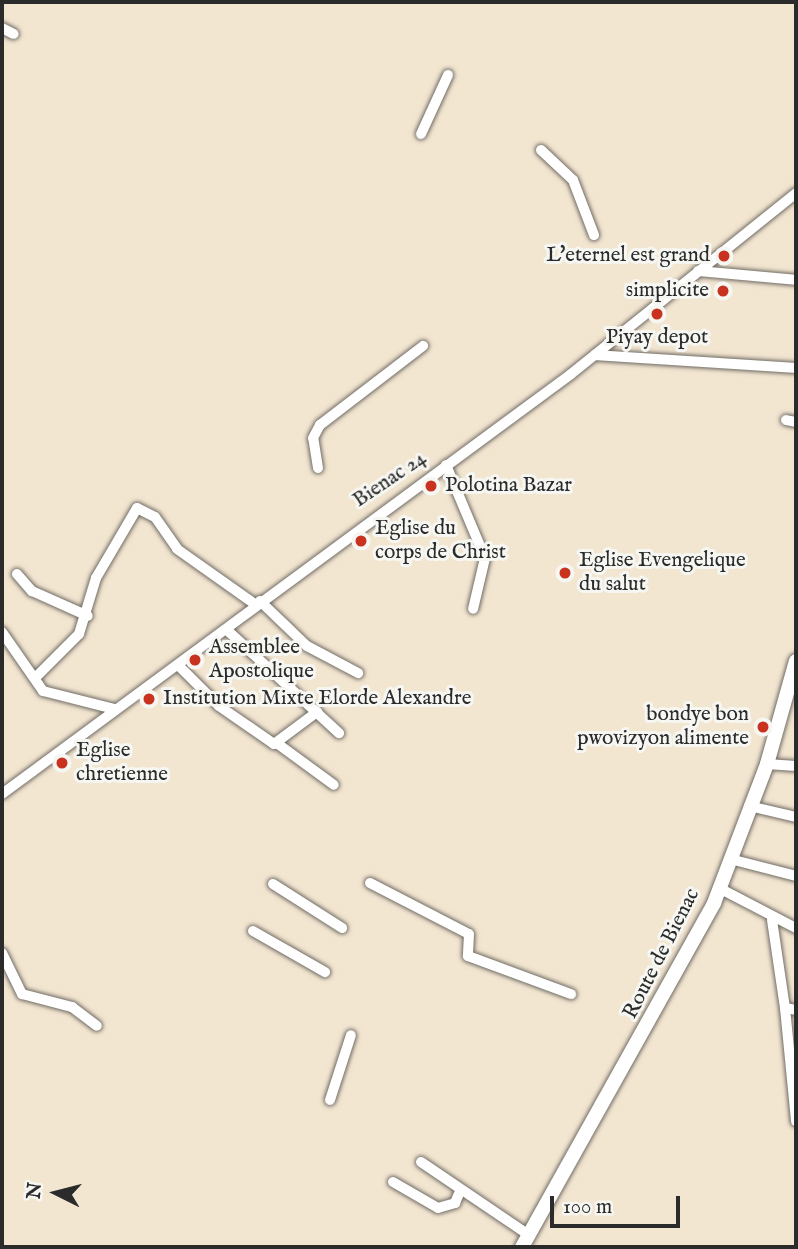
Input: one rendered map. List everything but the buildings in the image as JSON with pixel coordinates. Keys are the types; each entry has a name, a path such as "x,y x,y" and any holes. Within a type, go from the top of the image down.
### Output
{"main road":[{"name":"Route de Bienac","path":"526,1241 690,954 719,888 791,702 796,661"}],"street":[{"path":"2,28 14,34"},
{"path":"421,134 447,75"},
{"path":"541,150 573,180 594,235"},
{"name":"Bienac 24","path":"2,794 114,709 228,631 258,603 595,355 796,192"},
{"path":"698,271 796,280"},
{"path":"318,468 313,438 320,425 423,345"},
{"path":"595,355 796,368"},
{"path":"446,465 485,558 473,609"},
{"path":"37,676 88,616 96,578 137,508 155,517 177,548 258,603 307,646 358,673"},
{"path":"17,574 32,591 88,616"},
{"path":"228,631 340,733"},
{"path":"2,632 37,676 43,691 114,709"},
{"path":"179,666 219,706 334,785"},
{"path":"278,744 317,712"},
{"path":"767,764 796,766"},
{"path":"749,806 796,817"},
{"path":"730,859 796,876"},
{"path":"370,883 469,934 468,956 571,994"},
{"path":"273,884 342,928"},
{"path":"719,888 772,920 796,929"},
{"path":"772,920 791,1009 796,1121"},
{"path":"253,931 325,972"},
{"path":"2,953 22,994 72,1006 97,1026"},
{"path":"330,1100 351,1035"},
{"path":"421,1162 526,1241"},
{"path":"393,1182 438,1208 455,1203 460,1191"}],"place":[{"name":"L'eternel est grand","path":"724,256"},
{"name":"simplicite","path":"723,291"},
{"name":"Piyay depot","path":"657,314"},
{"name":"Polotina Bazar","path":"431,486"},
{"name":"Eglise du corps de Christ","path":"361,541"},
{"name":"Eglise Evengelique du salut","path":"565,573"},
{"name":"Assemblee Apostolique","path":"195,660"},
{"name":"Institution Mixte Elorde Alexandre","path":"149,699"},
{"name":"bondye bon pwovizyon alimente","path":"763,727"},
{"name":"Eglise chretienne","path":"62,763"}]}
